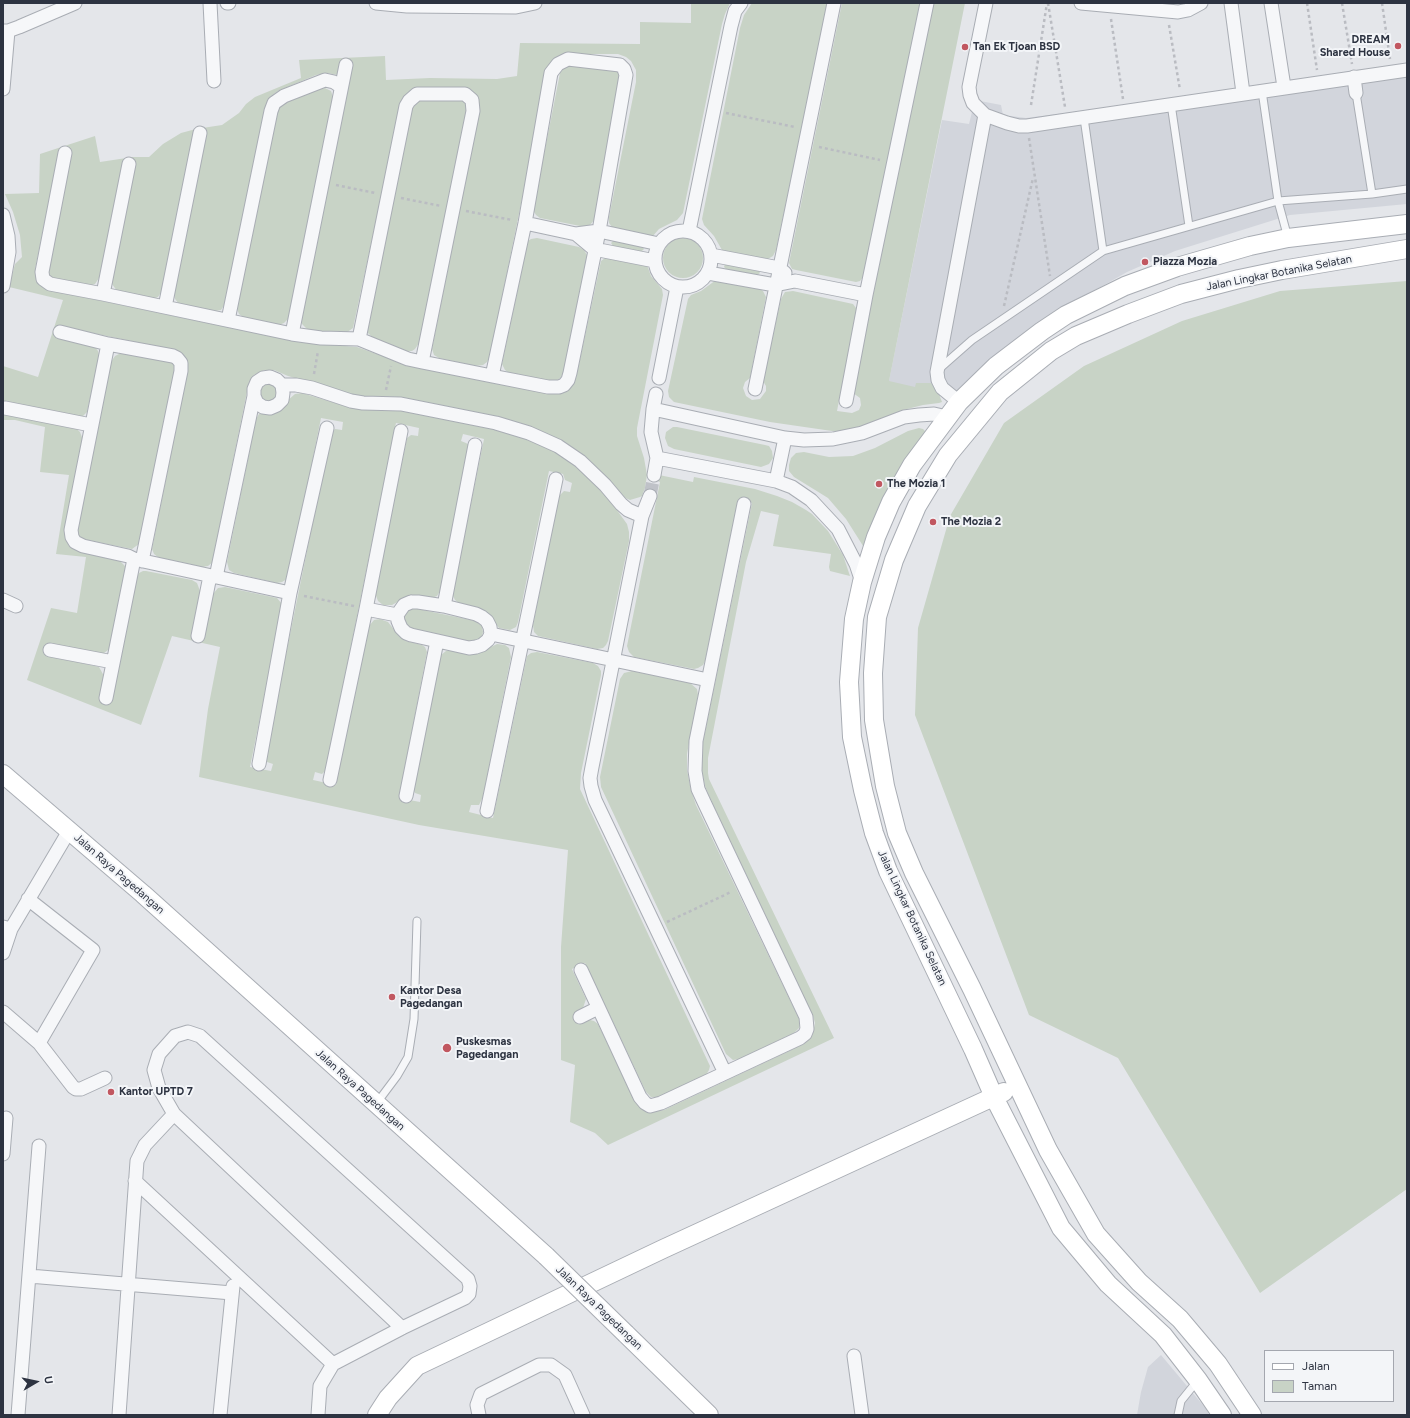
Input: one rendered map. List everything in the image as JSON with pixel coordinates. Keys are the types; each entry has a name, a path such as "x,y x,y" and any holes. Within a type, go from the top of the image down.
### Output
{"street":[{"path":"3,89 5,31 75,3"},
{"path":"210,3 214,80"},
{"path":"376,3 407,6 516,6 535,3"},
{"path":"689,231 731,26 735,11 741,3"},
{"path":"755,389 775,285 834,3"},
{"path":"846,401 866,295 927,3"},
{"path":"986,3 969,87 970,95 973,104 985,115 1007,123 1027,126 1407,70"},
{"path":"1081,3 1178,12 1188,10 1201,3"},
{"path":"1231,3 1243,93"},
{"path":"1271,3 1284,87"},
{"path":"65,154 42,276 43,279 50,284 292,334 321,338 359,339 393,353 422,362 492,376 548,387 559,387 564,385 568,380 570,373 594,249 599,231 626,75 624,69 620,65 568,59 558,64 551,73 525,223 492,376"},
{"path":"292,334 346,65"},
{"path":"1354,77 1356,93"},
{"path":"228,320 271,111 274,103 284,96 325,80 334,82 341,87"},
{"path":"359,339 408,101 413,97 422,94 465,94 472,100 473,111 422,362"},
{"path":"959,402 942,388 938,380 937,372 985,115"},
{"path":"165,307 200,133"},
{"path":"103,294 129,164"},
{"path":"3,215 8,236 9,252 3,286"},
{"path":"525,223 576,234 599,231 659,244"},
{"name":"Jalan Lingkar Botanika Selatan","path":"1222,1415 1198,1380 1163,1335 1108,1284 1061,1228 994,1097 974,1049 888,871 874,833 852,737 849,682 854,619 862,582 876,537 891,502 912,465 959,402 996,366 1042,331 1066,315 1125,286 1177,267 1250,246 1288,238 1407,224"},
{"path":"678,231 689,231 700,236 708,244 711,255 711,264 708,273 700,282 689,287 677,287 666,282 658,272 655,261 659,244 667,235 678,231"},
{"path":"576,234 594,249 655,261"},
{"name":"Jalan Lingkar Botanika Selatan","path":"1252,1415 1218,1364 1180,1319 1139,1282 1096,1234 1048,1150 972,989 914,873 897,833 885,786 874,720 873,665 877,617 894,560 917,506 940,467 948,455 1000,392 1052,351 1076,336 1181,294 1282,270 1407,250"},
{"path":"711,255 779,268 795,281"},
{"path":"708,273 775,285 795,281 866,295"},
{"path":"659,378 677,287"},
{"path":"1066,315 1076,336"},
{"path":"60,332 108,344 173,356 181,363 181,371 113,662 106,698"},
{"path":"108,344 71,530 72,537 76,542 83,546 128,556 138,560 290,593"},
{"path":"198,636 254,396 254,389 257,382 263,378 277,380 282,385 282,400 277,405 270,408 263,407 257,403 254,396"},
{"path":"282,385 296,385 312,388 351,401 363,403 401,404 483,421 529,433 558,446 580,461 605,485 621,504 628,510 642,516"},
{"path":"654,475 657,458 651,432 656,394"},
{"path":"5,408 91,425"},
{"path":"653,409 785,438 804,440 833,439 862,432 904,417 919,414 934,414 947,417"},
{"path":"258,764 290,593 327,428"},
{"path":"330,780 401,431"},
{"path":"776,481 785,438"},
{"path":"444,606 475,446"},
{"path":"657,458 776,481 792,488 811,500 838,529 856,564 862,582"},
{"path":"487,811 556,479"},
{"path":"650,496 642,516 592,767 590,778 591,786 595,800 724,1073"},
{"path":"581,970 640,1097 650,1106 661,1103 800,1038 805,1034 807,1029 806,1017 698,789 695,771 696,741 744,504"},
{"path":"3,600 16,606"},
{"path":"411,602 444,606 482,616 487,621 491,634 488,640 482,645 469,648 411,636 401,628 397,615 404,605 411,602"},
{"path":"366,609 397,615"},
{"path":"491,634 708,680"},
{"path":"406,796 437,641"},
{"path":"50,650 113,662"},
{"name":"Jalan Raya Pagedangan","path":"3,774 143,894 546,1256 709,1415"},
{"path":"3,953 7,928 28,900 69,831"},
{"path":"28,900 93,950 39,1043"},
{"path":"580,1017 598,1008"},
{"path":"3,1012 39,1043 76,1089 81,1089 105,1078"},
{"path":"318,1415 320,1386 333,1364 402,1328 465,1298 469,1294 470,1286 468,1279 200,1036 188,1032 175,1036 159,1054 154,1070 159,1088 174,1114 402,1328"},
{"path":"377,1415 388,1398 417,1366 662,1249 1018,1085"},
{"path":"119,1415 137,1161 145,1145 174,1114"},
{"path":"3,1154 6,1118"},
{"path":"18,1415 39,1146"},
{"path":"135,1181 333,1364"},
{"path":"220,1415 235,1272"},
{"path":"29,1276 232,1293"},
{"path":"854,1356 862,1415"},
{"path":"479,1415 477,1405 481,1394 539,1365 551,1366 565,1375 583,1415"}],"lane":[{"path":"1262,91 1278,201 1288,238"},
{"path":"1356,93 1372,194"},
{"path":"1170,104 1189,226"},
{"path":"1084,118 1102,250"},
{"path":"937,372 943,364 972,340 1102,250 1278,201 1407,190"},
{"path":"376,1104 397,1076 408,1057 414,1019 418,921"},
{"path":"1178,1415 1181,1402 1198,1380"}],"path":[{"path":"1048,3 1064,104"},
{"path":"1031,105 1048,3"},
{"path":"1307,3 1316,66"},
{"path":"1342,3 1351,61"},
{"path":"1382,3 1389,56"},
{"path":"1109,6 1123,96"},
{"path":"1167,11 1180,91"},
{"path":"714,110 808,129"},
{"path":"1027,126 1051,285"},
{"path":"804,145 893,163"},
{"path":"1001,320 1034,176"},
{"path":"322,182 525,223"},
{"path":"312,388 321,338"},
{"path":"383,403 393,353"},
{"path":"290,593 366,609"},
{"path":"656,928 744,886"}],"shaded area":[{"name":"Piazza Mozia","path":"1407,64 1407,204 1290,215 1175,251 1127,272 1036,324 962,395 914,397 884,405 942,120 969,124 975,100 1001,105 1003,115 1026,118 1266,87"},
{"path":"1161,1355 1207,1410 1209,1415 1137,1415 1141,1392 1148,1367"}],"green space":[{"path":"691,3 730,3 722,24 683,213 677,220 659,229 652,237 612,227 609,223 636,82 636,70 631,61 618,54 576,54 548,71 490,356 487,362 483,365 475,366 439,358 434,355 432,349 479,112 479,104 475,94 463,87 417,88 409,92 402,99 353,328 346,333 322,332 308,330 302,324 301,317 353,63 341,63 338,75 327,73 316,75 278,91 270,97 267,102 225,304 221,310 215,311 179,304 174,295 207,133 195,130 162,291 158,297 152,299 117,291 112,284 135,161 123,163 99,278 95,284 92,285 52,278 47,272 72,152 59,153 35,269 35,275 38,283 50,290 298,342 357,347 405,364 552,394 561,393 574,382 576,378 601,261 605,258 647,265 651,276 662,289 663,295 637,428 637,436 644,458 647,475 642,496 630,500 623,497 602,473 577,451 497,418 398,397 361,396 346,393 288,376 274,370 264,370 254,375 249,382 213,562 208,566 202,567 159,558 154,554 152,549 187,373 174,350 59,326 56,338 89,345 95,347 98,351 99,356 87,412 83,416 78,416 3,402 3,366 38,377 63,300 9,287 15,264 22,257 20,235 13,212 5,194 39,193 40,154 95,136 100,162 133,157 149,157 163,144 181,133 196,129 222,125 239,113 246,104 255,97 301,78 299,60 385,56 386,80 430,78 497,79 517,76 520,43 640,44 640,22 691,23"},
{"path":"752,3 828,3 776,250 773,256 766,260 722,250 714,236 704,225 702,219 740,28 744,15"},
{"path":"842,3 921,3 864,276 860,281 856,282 792,269 789,263"},
{"path":"933,3 965,3 889,381 915,387 916,383 931,383 939,394 942,402 903,410 870,426 842,431 832,431 770,422 674,402 669,397 668,391 688,299 691,295 701,291 716,280 757,287 763,291 766,297 750,378 745,382 743,388 746,396 752,400 760,399 766,391 766,386 763,381 781,299 785,292 793,291 853,304 856,308 856,314 837,411 852,413 859,410 861,405 860,398 853,393"},
{"path":"566,67 612,67 623,74 595,219 590,225 585,227 540,218 533,210 560,73"},
{"path":"325,88 331,91 333,97 288,319 279,325 243,317 239,314 237,309 278,109 281,104 318,89"},
{"path":"461,99 466,104 467,110 419,343 412,351 406,351 372,337 368,333 367,329 412,107 414,103 423,100"},
{"path":"537,238 579,247 584,250 587,255 563,374 559,379 553,382 509,373 505,370 502,364 528,241"},
{"path":"687,238 694,241 700,247 703,258 702,266 694,275 687,278 679,278 672,275 664,266 663,254 666,247 675,239"},
{"path":"614,240 642,246 644,249 641,252 613,246 611,243"},
{"path":"725,264 759,271 760,273 757,275 726,269 724,267"},
{"path":"1407,281 1407,1189 1260,1293 1118,1058 1029,1015 915,715 918,628 950,516 1004,423 1084,366 1182,321 1280,291"},
{"path":"123,352 171,362 174,363 175,367 139,544 132,549 82,539 78,537 77,530 111,362 115,356"},
{"path":"265,383 275,384 278,397 269,403 261,399 259,390"},
{"path":"302,393 345,406 367,410 394,409 495,429 534,442 556,452 589,477 606,495 627,524 629,541 606,645 603,648 597,649 538,636 534,632 533,625 559,496 564,491 570,492 572,483 565,480 563,474 549,471 518,622 516,627 510,630 499,628 486,612 478,608 460,604 453,596 484,439 463,434 461,441 469,445 440,591 437,596 432,598 401,600 392,605 383,605 378,601 375,593 407,438 411,435 418,436 419,428 396,423 326,770 322,774 315,772 313,780 336,785 369,626 374,620 380,619 388,622 399,636 406,641 422,645 425,647 427,652 399,798 420,802 421,795 415,793 413,789 441,655 450,650 468,654 477,654 497,644 505,645 509,648 511,657 483,797 479,805 471,805 469,812 493,818 527,656 531,653 537,652 593,663 598,666 601,671 601,675 581,773 580,789 710,1066 706,1075 659,1097 651,1097 646,1092 585,963 572,969 586,999 583,1008 575,1013 580,1024 590,1020 598,1024 635,1101 642,1109 650,1112 664,1110 804,1044 812,1036 815,1023 710,798 705,786 701,766 703,742 752,503 738,500 703,665 694,669 634,657 629,652 627,646 660,482 658,481 659,475 693,482 694,477 755,489 777,496 792,502 812,514 828,531 843,555 850,576 830,571 829,567 831,554 773,546 779,515 761,511 746,562 708,758 708,773 709,779 834,1038 608,1145 595,1133 570,1122 575,1065 561,1060 561,947 568,850 419,825 199,777 208,709 220,647 172,636 141,725 27,680 51,608 77,613 86,557 56,554 69,475 40,472 45,427 15,420 3,420 3,414 77,429 80,432 83,440 65,527 65,538 69,546 74,549 119,560 125,566 110,648 104,653 99,654 50,644 47,655 99,667 104,676 99,700 111,702 136,579 139,573 146,571 192,580 197,583 200,591 191,636 204,639 213,594 218,588 225,587 277,598 282,604 282,609 250,767 271,771 273,764 267,762 265,757 331,433 335,429 342,430 343,422 321,418 289,577 282,582 277,583 234,573 229,570 227,562 256,419 259,414 287,401 295,394"},
{"path":"673,427 769,446 772,451 773,458 769,464 761,467 674,449 668,446 665,438 666,432"},
{"path":"919,428 926,432 865,549 846,519 828,498 794,477 789,471 791,458 796,453 804,452 829,457 853,456 875,448 908,431"},
{"path":"413,608 476,621 482,626 482,636 478,640 470,642 408,628 404,619 405,614"},
{"path":"632,671 690,683 697,689 698,695 687,754 687,770 691,790 696,805 800,1021 799,1028 794,1033 739,1059 733,1060 726,1054 601,787 600,777 620,679 624,673"}],"tunnel":[{"path":"650,496 654,475"}],"place":[{"name":"DREAM Shared House","path":"1398,46"},
{"name":"Tan Ek Tjoan BSD","path":"965,47"},
{"name":"Piazza Mozia","path":"1145,262"},
{"name":"The Mozia 1","path":"879,484"},
{"name":"The Mozia 2","path":"933,522"},
{"name":"Kantor Desa Pagedangan","path":"392,997"},
{"name":"Puskesmas Pagedangan","path":"447,1048"},
{"name":"Kantor UPTD 7","path":"111,1092"}]}
